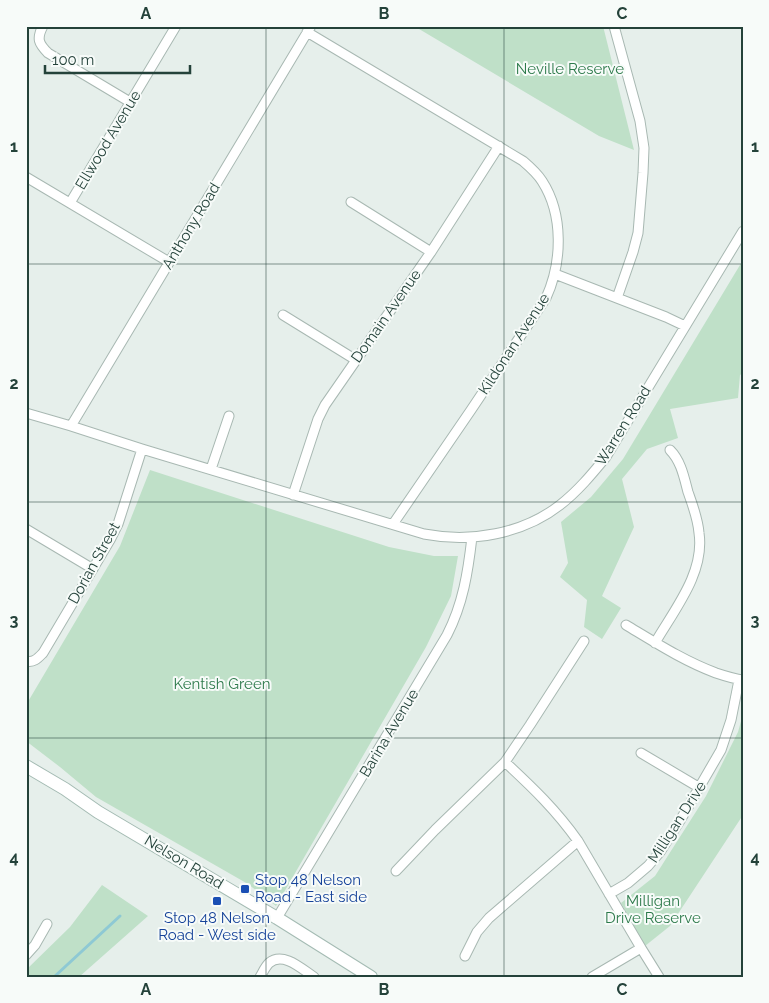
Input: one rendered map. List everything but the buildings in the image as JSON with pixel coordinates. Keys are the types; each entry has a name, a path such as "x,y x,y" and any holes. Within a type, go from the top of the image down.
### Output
{"main road":[{"name":"Nelson Road","path":"26,766 65,789 98,812 277,918 372,977"},
{"name":"Nelson Road","path":"26,775 80,805 98,812"}],"street":[{"path":"43,26 39,37 40,43 48,53 130,102"},
{"name":"Ellwood Avenue","path":"70,203 176,26"},
{"path":"614,26 640,122 644,159 637,239 617,298"},
{"name":"Kildonan Avenue","path":"309,29 523,161 542,181 554,210 558,235 558,255 555,274 546,298 393,524"},
{"name":"Anthony Road","path":"72,426 309,29"},
{"name":"Domain Avenue","path":"293,495 321,412 431,252 499,146"},
{"path":"26,177 169,262"},
{"path":"351,202 431,252"},
{"name":"Warren Road","path":"26,413 424,534 472,537 502,533 548,513 572,495 606,457 743,231"},
{"path":"555,274 685,326"},
{"path":"283,315 356,360"},
{"path":"211,469 229,416"},
{"name":"Dorian Street","path":"26,662 35,661 43,652 110,540 118,524 142,448"},
{"path":"655,642 692,578 700,550 700,533 696,516 679,460 670,450"},
{"path":"26,529 93,569"},
{"name":"Barina Avenue","path":"277,918 447,635 461,601 472,537"},
{"path":"626,625 694,664 741,680"},
{"path":"396,871 505,762 584,641"},
{"name":"Milligan Drive","path":"609,894 636,877 657,857 700,788 718,757 725,739 741,680"},
{"path":"641,753 700,788"},
{"path":"505,762 551,806 578,842 659,977"},
{"path":"465,956 477,932 489,918 578,842"},
{"path":"26,955 35,945 47,924"},
{"path":"592,977 641,948"},
{"path":"260,977 271,962 280,959 288,961 314,977"}],"green space":[{"name":"Neville Reserve","path":"414,26 603,26 634,150 599,136"},
{"path":"743,260 743,373 740,375 738,398 670,409 678,438 647,449 622,479 634,527 602,596 621,608 602,639 584,627 587,600 560,577 568,563 561,522 591,497 623,459"},
{"name":"Kentish Green","path":"150,470 389,547 434,556 458,556 451,596 426,647 276,906 248,884 96,797 26,741 26,705 120,546"},
{"name":"Milligan Drive Reserve","path":"743,714 743,815 670,926 645,946 621,903 655,876 706,796 738,732"},
{"path":"102,885 148,916 79,977 26,977 26,970 70,927"}],"waterway":[{"path":"54,977 120,916"}],"place":[{"name":"Stop 48 Nelson Road - East side","path":"245,889"},
{"name":"Stop 48 Nelson Road - West side","path":"217,901"}]}
